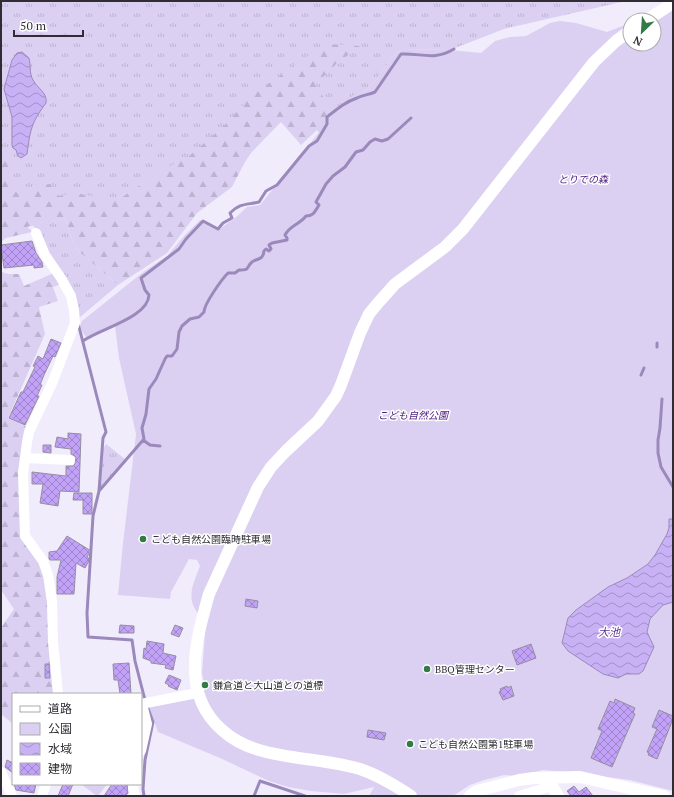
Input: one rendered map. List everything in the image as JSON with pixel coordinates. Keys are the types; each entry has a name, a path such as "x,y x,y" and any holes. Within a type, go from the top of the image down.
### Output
{"street":[{"path":"659,12 673,3"},
{"path":"411,796 360,769 340,764 259,750 244,745 229,736 215,724 205,710 197,693 194,662 200,628 209,594 258,487 271,467 318,422 336,396 360,333 369,314 388,291 445,247 463,229 594,62 622,37"},
{"path":"36,233 45,255 71,296 75,323 54,382 29,432 26,442 23,474 25,536 44,561 48,575 52,602 53,642 58,693"},
{"path":"25,458 70,460"},
{"path":"142,747 148,724 144,704 197,693"},
{"path":"1,772 12,796"},
{"path":"520,796 580,777 659,795"},
{"path":"470,796 477,791 519,780 552,787"},
{"path":"42,796 46,785"}],"green space":[{"path":"1,1 626,1 504,29 450,50 402,49 392,57 377,79 363,93 355,95 326,116 312,96 268,128 245,162 178,228 117,224 1,208"},
{"name":"こども自然公園","path":"668,1 673,1 673,791 630,780 543,770 516,776 504,775 484,780 470,785 453,796 369,796 374,787 344,794 311,791 288,787 269,781 220,758 158,732 149,707 187,700 205,690 202,673 206,621 195,608 191,595 200,566 197,560 189,559 171,592 170,599 118,595 136,434 119,358 115,326 88,339 81,328 82,321 142,273 167,256 200,220 218,230 247,207 260,205 325,125 326,116 355,94 363,93 377,79 392,57 402,49 450,50 481,53 495,41 510,37 526,36 550,23 560,21 576,23 607,32 622,26 622,52 662,52 662,12 651,12"},
{"path":"328,44 360,46 335,65 315,85 336,115 330,147 317,130 301,145 281,122 248,156 232,187 197,213 167,253 118,285 75,248 65,218 27,227 32,232 6,238 1,242 1,156 15,158 19,168 7,179 15,192 33,197 32,186 50,184 59,196 74,193 99,197 121,198 164,169 188,157 225,125 251,96 316,50"},
{"path":"65,218 75,248 118,285 79,318 53,261 33,225"},
{"path":"1,268 2,272 8,274 19,274 24,286 54,273 61,284 53,287 58,301 39,307 45,334 8,418 29,428 22,537 41,564 51,602 56,693 12,693 12,723 1,714 1,628 14,609 1,590"},
{"path":"106,444 125,459 100,489 103,449"},
{"path":"82,785 106,785 97,796"}],"water":[{"path":"22,52 29,58 32,77 44,93 46,103 37,116 32,127 27,154 21,158 18,156 12,145 12,117 4,89 12,60 17,53"},
{"name":"大池","path":"669,519 673,519 673,602 663,605 650,619 647,632 654,647 643,671 639,674 626,674 618,678 603,674 568,651 562,643 568,618 576,610 608,587 627,578 648,564 667,534"}],"building":[{"path":"32,241 43,267 34,268 34,265 4,268 1,245"},
{"path":"51,339 61,343 55,357 53,356 44,375 40,385 42,385 37,396 39,396 25,425 9,418 35,367 33,366 38,356 43,359"},
{"path":"68,433 81,434 79,492 60,491 58,506 40,503 43,484 32,484 32,472 66,476 66,466 73,466 75,464 76,457 71,454 71,449 55,447 57,437 68,439"},
{"path":"43,445 51,445 51,453 43,452"},
{"path":"74,493 92,493 92,514 83,514 83,500 73,500"},
{"path":"67,536 91,551 87,557 90,559 85,568 76,563 74,594 57,594 57,577 61,560 50,560 49,552 57,551"},
{"path":"246,599 258,601 257,608 245,606"},
{"path":"120,625 134,626 134,633 119,633"},
{"path":"175,625 183,628 179,637 171,634"},
{"path":"147,641 164,644 163,653 176,656 173,670 165,668 166,665 151,663 151,661 143,658 144,648 146,649"},
{"path":"531,644 536,658 517,665 512,651"},
{"path":"129,663 131,693 120,693 118,680 114,680 113,664"},
{"path":"45,664 49,664 50,678 45,678"},
{"path":"169,675 181,680 177,690 165,683"},
{"path":"507,686 508,688 511,686 514,696 503,700 499,692 501,691 500,689"},
{"path":"615,699 635,708 633,713 635,714 612,767 591,758 602,731 598,729 610,701 614,703"},
{"path":"659,710 673,716 673,719 657,759 648,755 649,753 647,752 657,729 652,727"},
{"path":"368,730 386,733 384,740 367,737"},
{"path":"7,760 12,762 12,772 5,767"},
{"path":"14,785 36,785 34,793 16,790"},
{"path":"63,785 73,785 68,796 58,796"},
{"path":"111,785 127,785 128,793 125,796 104,796"},
{"path":"574,786 579,792 586,787 593,796 571,796 567,791"}],"waterway":[{"path":"83,341 122,322 141,310 147,303 149,295 145,290 141,278 179,249 203,221 218,229 223,223 232,218 230,213 237,207 259,202 266,191 277,185 309,146 317,141 327,124 327,117 341,106 361,96 375,92 401,54 434,56 447,53 454,49"},
{"path":"99,491 144,439 142,428 146,414 149,389 156,379 167,356 172,356 177,349 179,332 182,326 190,319 199,317 204,312 210,298 228,273 235,273 239,270 247,269 252,262 261,257 266,249 269,251 271,249 269,245 287,240 285,235 287,232 306,216 314,213 319,205 316,202 326,184 333,176 345,167 356,152 363,150 375,139 382,141 388,139 411,118"},
{"path":"78,323 106,432 103,438 99,491 93,516 87,613 88,637 132,640 135,661 145,700 153,722 145,760 144,796"},
{"path":"641,375 644,368"},
{"path":"662,399 658,453 661,467 673,487"},
{"path":"143,440 150,445 160,446"},
{"path":"254,796 260,781 305,796"}],"place":[{"name":"こども自然公園臨時駐車場","path":"143,539"},
{"name":"BBQ管理センター","path":"427,669"},
{"name":"鎌倉道と大山道との道標","path":"205,685"},
{"name":"こども自然公園第1駐車場","path":"410,744"}],"park label":[{"name":"とりでの森","path":"583,179"}]}
